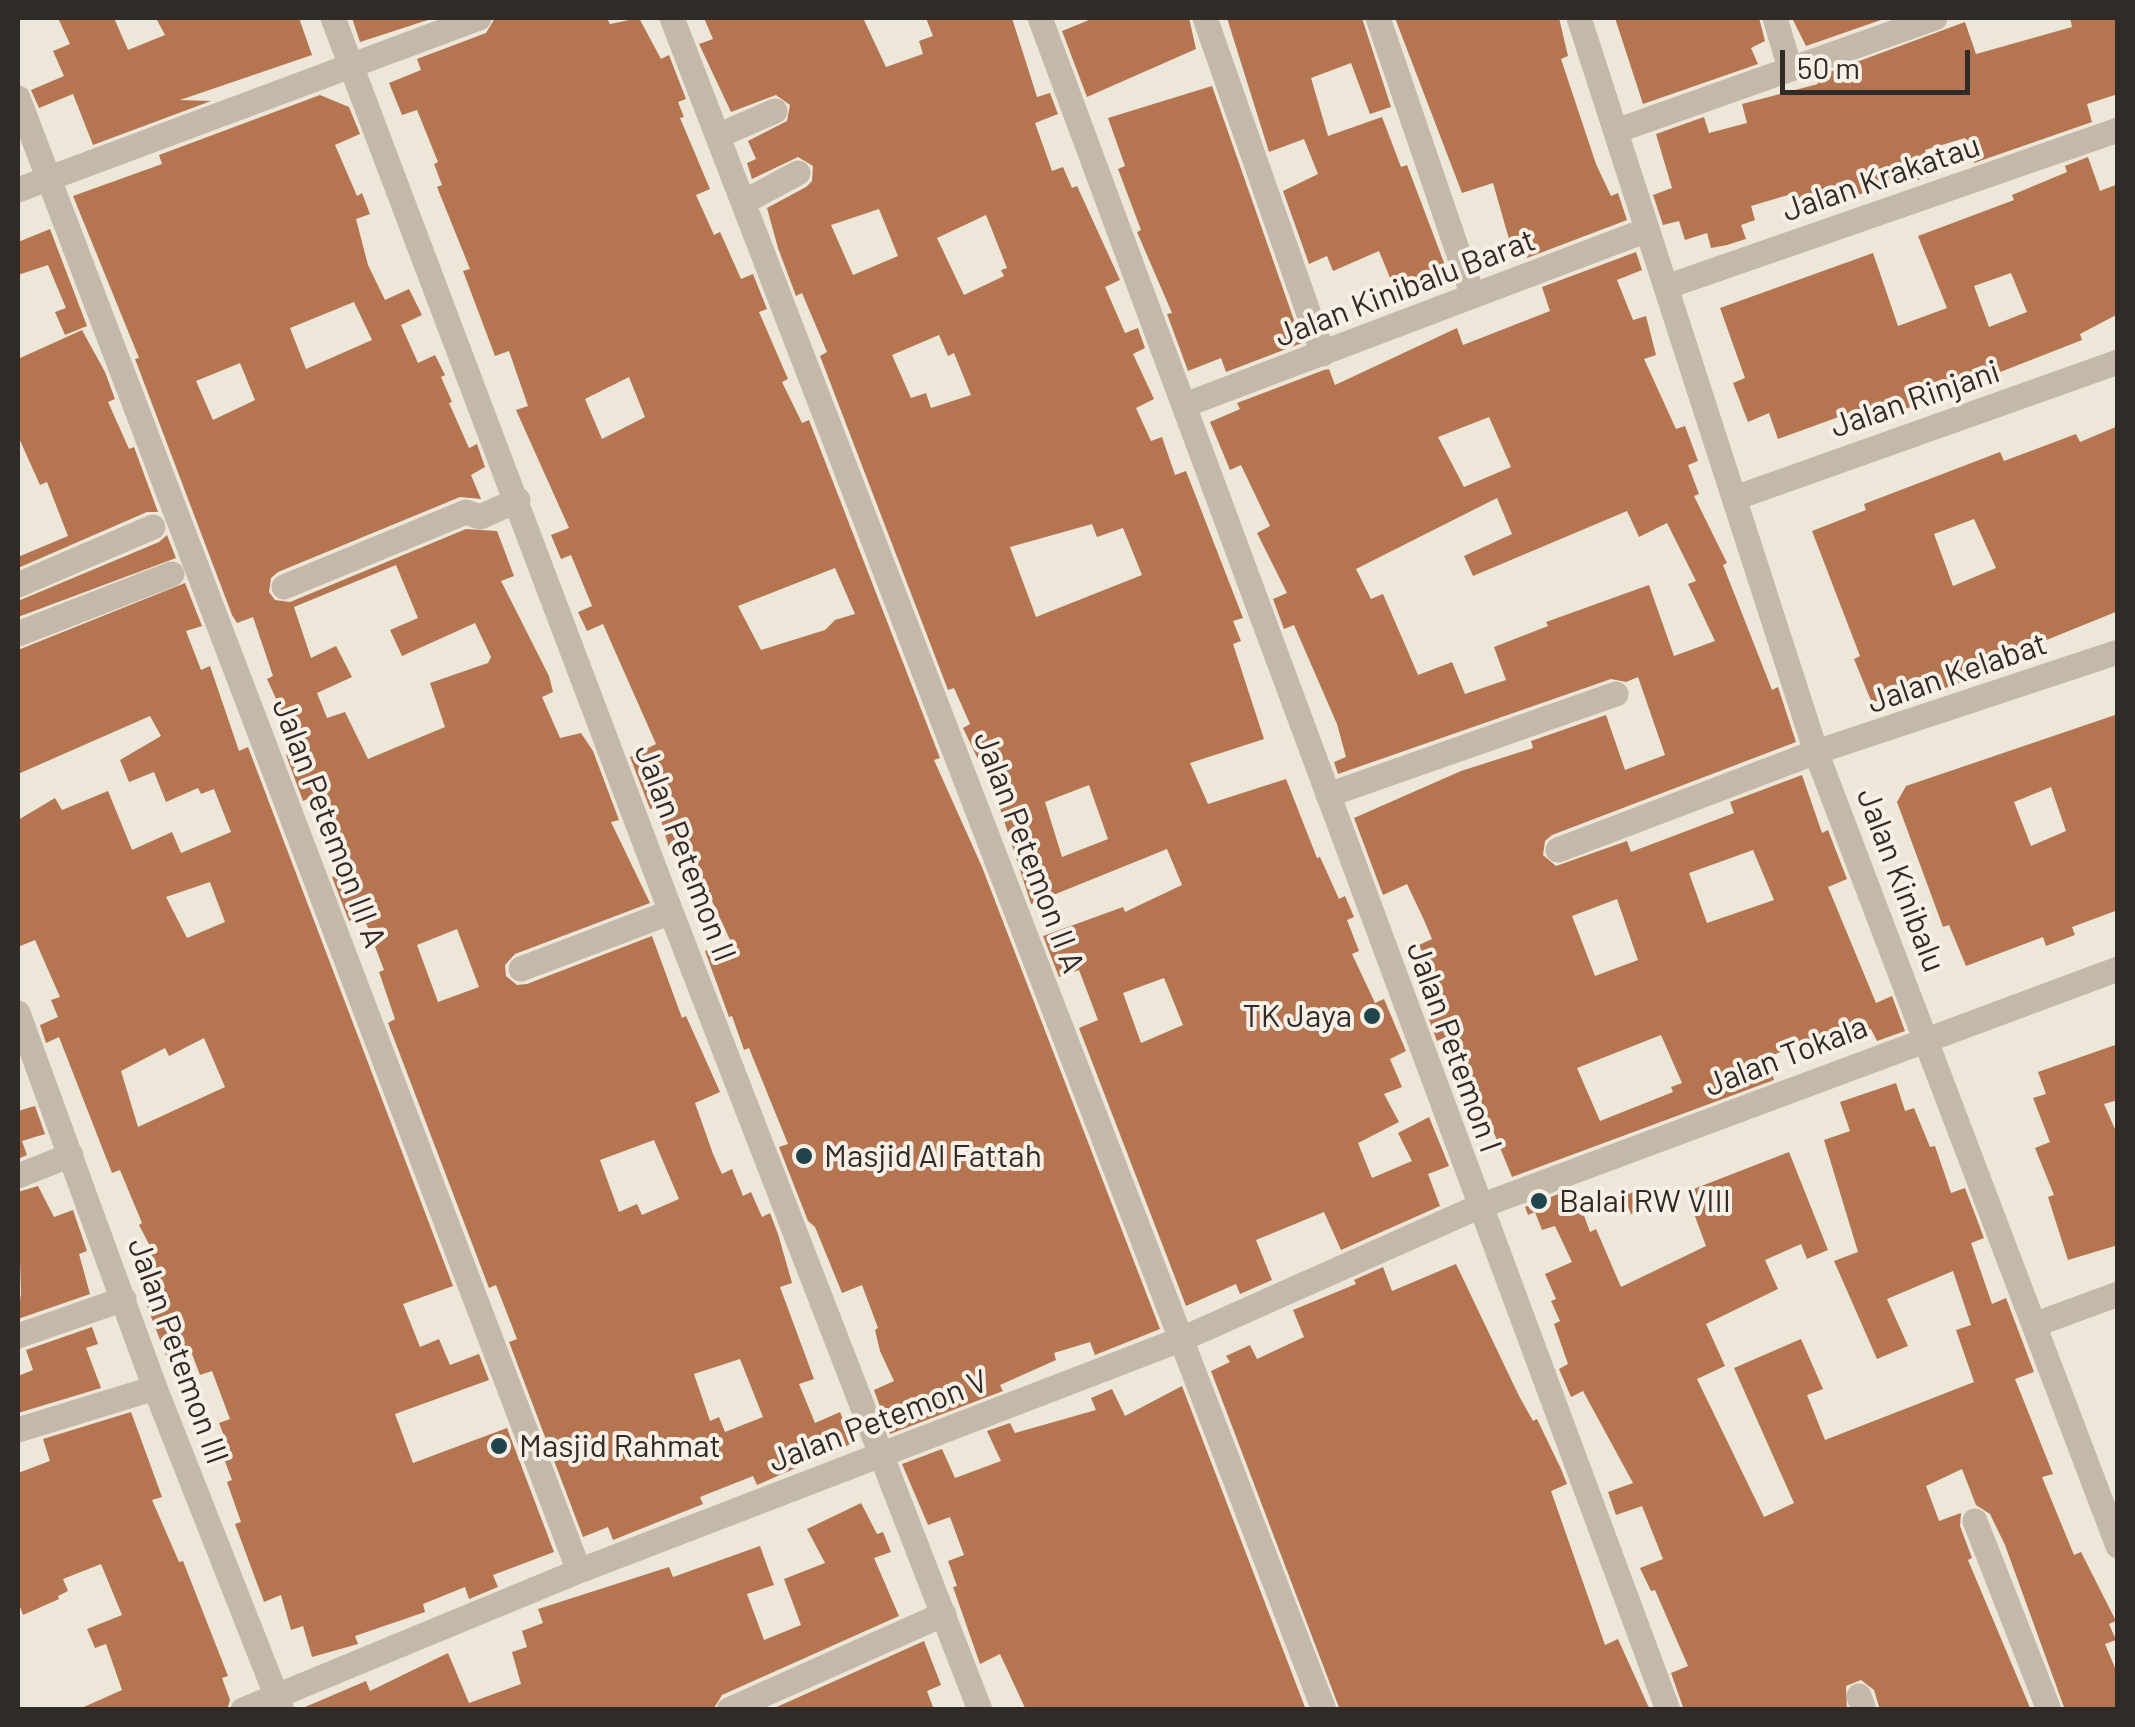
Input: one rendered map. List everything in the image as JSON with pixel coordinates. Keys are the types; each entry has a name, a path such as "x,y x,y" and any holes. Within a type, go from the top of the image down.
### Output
{"street":[{"name":"Jalan Petemon II","path":"333,18 671,912 980,1710"},
{"path":"18,190 479,18"},
{"name":"Jalan Petemon II A","path":"672,18 1324,1710"},
{"name":"Jalan Petemon I","path":"1040,18 1478,1207 1668,1710"},
{"path":"1205,18 1323,354"},
{"path":"1378,18 1472,296"},
{"name":"Jalan Kinibalu","path":"1580,18 1816,752 1928,1038 2118,1546"},
{"path":"1775,18 1790,68"},
{"path":"1616,131 1935,18"},
{"name":"Jalan Petemon III A","path":"18,98 579,1571"},
{"path":"718,136 775,111"},
{"name":"Jalan Krakatau","path":"1666,287 2118,130"},
{"path":"744,202 798,173"},
{"name":"Jalan Kinibalu Barat","path":"1185,405 1648,230"},
{"name":"Jalan Rinjani","path":"1734,498 2118,362"},
{"path":"284,587 466,512 480,517 518,500"},
{"path":"18,585 153,528"},
{"path":"18,634 172,574"},
{"name":"Jalan Kelabat","path":"1558,850 1816,752 2118,652"},
{"path":"1328,795 1616,694"},
{"path":"522,970 671,912"},
{"name":"Jalan Tokala","path":"1478,1207 2118,969"},
{"name":"Jalan Petemon III","path":"18,1013 155,1388 280,1703"},
{"path":"18,1176 71,1155"},
{"name":"Jalan Petemon V","path":"242,1710 280,1703 579,1571 1182,1339 1478,1207"},
{"path":"2034,1325 2118,1294"},
{"path":"18,1336 124,1298"},
{"path":"18,1430 155,1388"},
{"path":"1975,1522 2049,1710"},
{"path":"729,1710 944,1614"}],"building":[{"path":"58,18 114,18 128,50 165,35 156,18 299,18 312,55 180,100 211,101 93,145 73,94 39,108 31,90 64,76 53,51 70,44"},
{"path":"352,18 434,18 360,42"},
{"path":"495,18 607,18 610,24 639,18 661,59 669,55 686,99 678,102 684,117 680,118 710,189 696,195 714,235 720,232 741,279 753,274 767,309 759,312 788,379 782,382 802,423 809,420 940,758 934,760 982,867 1160,1329 1095,1355 1090,1342 1054,1353 1056,1360 1000,1385 1003,1391 890,1434 874,1390 894,1381 880,1351 875,1330 878,1328 862,1285 842,1293 815,1227 808,1221 779,1147 788,1144 749,1048 744,1050 732,1016 729,1017 705,951 731,942 686,845 670,851 657,807 650,809 630,757 656,744 603,624 587,631 578,612 592,606 571,555 561,559 551,535 569,528 516,410 528,406 509,351 495,356 463,271 470,269 437,187 442,185 434,164 438,162 417,110 402,115 389,83 421,70 417,59 486,33","holes":["629,377 645,417 602,439 585,399","835,568 855,614 835,620 825,630 761,650 738,606"]},
{"path":"704,18 863,18 886,67 923,54 919,41 933,36 926,18 1012,18 1037,97 1050,93 1058,114 1035,123 1052,171 1063,167 1072,188 1077,186 1120,280 1105,287 1125,333 1138,328 1145,348 1133,354 1154,399 1136,408 1151,441 1162,437 1175,475 1186,471 1243,618 1233,621 1241,641 1233,644 1264,739 1190,763 1208,804 1286,779 1317,858 1320,857 1339,899 1345,896 1354,917 1347,920 1359,951 1352,954 1375,1003 1384,999 1406,1051 1390,1059 1402,1087 1384,1094 1399,1122 1358,1143 1372,1178 1412,1161 1398,1133 1429,1117 1449,1166 1428,1174 1440,1206 1341,1250 1324,1212 1256,1240 1272,1280 1240,1294 1236,1284 1186,1306 1079,1028 1098,1020 1079,970 1059,977 1043,936 1123,907 1125,912 1182,885 1167,849 1031,904 997,799 963,728 970,724 954,688 948,690 820,356 827,352 802,293 796,296 778,248 767,208 806,187 812,181 813,166 798,157 752,179 747,163 756,159 748,141 787,121 790,105 776,95 731,112 699,44 713,39","holes":["879,209 898,256 853,275 831,225","986,215 1007,268 1001,270 1004,276 964,295 937,238","939,335 948,356 954,353 971,395 931,408 926,393 911,398 892,355","1092,524 1097,537 1123,528 1142,575 1036,617 1010,547","1089,785 1108,839 1062,857 1045,802","1164,978 1183,1025 1141,1043 1123,993"]},
{"path":"1094,18 1189,18 1196,49 1087,97 1062,31"},
{"path":"1227,18 1362,18 1391,107 1370,114 1351,63 1311,78 1328,136 1382,117 1401,167 1407,165 1446,268 1395,290 1379,251 1333,271 1327,256 1309,264 1283,191 1318,174 1304,139 1269,152"},
{"path":"1395,18 1559,18 1568,56 1561,59 1596,164 1611,196 1618,193 1627,220 1527,258 1519,237 1509,239 1493,183 1462,193"},
{"path":"1615,18 1759,18 1765,41 1751,48 1758,64 1643,104"},
{"path":"1792,18 1880,18 1881,20 1806,46"},
{"path":"2070,18 2118,18 2118,94 2087,104 2092,122 1974,163 1965,138 1925,150 1932,176 1907,183 1905,179 1822,207 1794,213 1788,195 1751,206 1755,220 1741,225 1746,239 1727,245 1711,248 1707,233 1685,240 1679,221 1663,225 1653,195 1672,188 1656,134 1704,117 1709,133 1747,123 1742,104 1818,84 1816,77 1965,22 1976,54 2072,27"},
{"path":"1212,86 1302,343 1226,372 1221,358 1188,371 1167,314 1172,313 1137,232 1141,230 1118,169 1125,166 1108,118"},
{"path":"320,95 349,107 360,134 335,145 357,196 362,193 370,214 356,219 368,265 385,300 409,289 422,315 401,325 418,363 435,355 445,375 441,377 452,402 449,403 469,448 477,444 485,467 471,475 481,499 460,497 278,572 271,578 269,592 275,600 290,602 466,529 497,531 514,576 501,581 549,676 553,692 542,697 560,738 581,733 593,751 619,820 611,822 650,903 515,954 505,965 506,976 517,985 527,984 652,936 682,1018 686,1016 720,1092 695,1103 713,1154 722,1174 732,1169 743,1196 751,1192 762,1217 770,1213 778,1234 792,1283 780,1287 814,1379 799,1384 815,1423 840,1412 853,1443 757,1485 753,1476 700,1497 703,1504 613,1540 608,1527 583,1537 509,1342 517,1339 496,1285 489,1288 388,1023 395,1019 379,972 384,970 363,915 349,921 332,877 354,868 336,821 328,824 317,795 303,801 286,755 299,749 267,679 273,676 253,617 237,623 232,615 135,359 139,358 73,196 162,164 159,155","holes":["354,302 372,340 306,369 290,328","240,363 255,400 213,420 196,381","396,565 418,618 390,630 402,656 475,623 491,657 488,663 430,683 445,727 368,759 345,712 327,718 317,693 352,677 336,646 311,658 294,607","457,929 479,987 438,1002 417,945","654,1140 679,1199 642,1215 637,1204 619,1212 600,1160","740,1359 763,1417 725,1432 719,1417 710,1421 694,1374"]},
{"path":"2088,157 2100,191 2118,184 2118,314 2080,334 2082,340 1990,376 1987,368 1940,384 1944,393 1872,423 1866,407 1778,439 1769,413 1748,422 1733,383 1745,378 1720,308 1873,253 1898,326 1947,308 1918,236 2014,200 2012,195 2067,172 2065,166","holes":["2011,273 2027,312 1989,327 1974,286"]},
{"path":"50,229 87,326 65,335 55,312 66,308 48,265 18,275 18,242"},
{"path":"1636,252 1642,270 1617,280 1633,320 1646,316 1656,355 1644,359 1676,429 1685,426 1698,461 1688,465 1699,494 1694,496 1727,563 1723,565 1772,690 1778,687 1796,742 1552,835 1545,841 1543,855 1556,866 1627,841 1631,852 1734,813 1730,802 1802,775 1822,833 1828,830 1847,879 1828,887 1876,1003 1892,996 1905,1031 1877,1041 1871,1029 1850,1038 1845,1025 1766,1058 1774,1080 1512,1177 1462,1055 1450,1035 1437,1041 1427,1014 1447,1005 1419,945 1432,939 1424,920 1407,884 1383,895 1354,818 1461,771 1533,748 1531,741 1606,715 1625,770 1665,755 1638,677 1626,682 1611,679 1338,774 1334,762 1346,757 1337,724 1294,625 1284,629 1273,599 1287,593 1257,533 1270,526 1241,465 1230,470 1210,422 1240,409 1237,403 1324,370 1329,369 1335,385 1457,328 1463,345 1550,311 1542,287","holes":["1489,417 1511,467 1464,487 1438,437","1497,498 1512,534 1464,556 1473,576 1627,511 1639,537 1667,523 1696,581 1688,584 1715,641 1674,656 1649,585 1546,622 1548,626 1494,647 1506,680 1465,694 1452,662 1418,675 1383,594 1371,599 1356,569","1753,850 1774,900 1707,923 1689,873","1617,899 1638,960 1595,976 1572,916","1661,1035 1682,1083 1671,1087 1673,1092 1600,1121 1577,1068"]},
{"path":"82,330 105,372 115,399 108,402 129,449 134,447 158,512 147,512 18,568 18,557 68,536 47,482 40,485 18,436 18,359"},
{"path":"2118,426 2118,611 1980,667 1982,674 1927,695 1922,682 1872,703 1854,659 1860,656 1812,531 1866,510 1864,504 2000,452 2004,461 2076,434 2080,442","holes":["1974,519 1996,568 1953,586 1934,534"]},
{"path":"167,535 176,558 18,617 18,601 159,542"},
{"path":"185,583 202,626 186,631 201,670 210,666 239,751 248,747 453,1286 403,1304 420,1347 439,1339 450,1365 479,1354 489,1380 395,1414 413,1463 507,1428 554,1552 493,1575 498,1587 469,1599 465,1587 423,1604 425,1612 355,1636 358,1644 312,1657 303,1626 291,1630 281,1595 264,1602 235,1524 241,1522 227,1482 232,1480 221,1451 229,1448 219,1423 230,1419 212,1371 200,1375 192,1354 169,1363 145,1301 165,1293 146,1250 151,1248 139,1225 142,1223 120,1170 112,1173 59,1037 46,1043 40,1025 58,1017 51,1000 60,997 35,940 18,947 18,820 55,798 62,810 108,791 132,850 172,832 181,853 231,832 214,789 201,794 198,788 166,802 154,772 129,782 120,760 161,736 150,716 18,774 18,650","holes":["210,882 225,922 187,938 166,897","204,1038 225,1087 138,1127 121,1071 165,1048 169,1056"]},
{"path":"2118,714 2118,910 2072,927 2075,935 2046,946 2043,937 1966,966 1949,925 1943,927 1897,802 1906,786","holes":["2051,787 2066,831 2031,846 2014,802"]},
{"path":"2118,1044 2118,1100 2104,1104 2118,1136 2118,1245 2068,1260 2048,1197 2054,1195 2035,1148 2050,1142 2033,1098 2046,1094 2038,1072"},
{"path":"1896,1083 1905,1111 1914,1108 1930,1147 1935,1146 1951,1193 1965,1188 1984,1238 1971,1243 1992,1304 2006,1298 2034,1372 2015,1379 2053,1474 2042,1477 2074,1555 2081,1552 2116,1621 2109,1624 2116,1640 2105,1644 2118,1675 2118,1710 2065,1710 2005,1545 1990,1514 1976,1505 1962,1469 1926,1486 1939,1521 1961,1513 1960,1526 1972,1558 1968,1560 2031,1710 1880,1710 1874,1690 1861,1680 1846,1686 1847,1710 1684,1710 1671,1673 1688,1666 1655,1590 1651,1591 1640,1568 1663,1559 1642,1506 1616,1515 1608,1492 1633,1483 1583,1391 1571,1397 1559,1369 1568,1364 1554,1324 1560,1321 1551,1301 1556,1299 1545,1274 1572,1262 1555,1226 1542,1230 1535,1212 1528,1215 1525,1207 1574,1188 1590,1232 1596,1229 1621,1287 1706,1246 1686,1192 1789,1152 1828,1250 1807,1259 1801,1244 1765,1260 1778,1289 1706,1324 1725,1366 1697,1379 1764,1517 1794,1503 1734,1368 1801,1339 1823,1389 1807,1395 1825,1440 1974,1382 1956,1330 1971,1325 1953,1271 1887,1299 1908,1346 1877,1359 1834,1261 1858,1252 1824,1140 1850,1131 1840,1102"},
{"path":"35,1106 45,1134 22,1141 27,1155 18,1159 18,1111"},
{"path":"38,1186 54,1217 73,1210 87,1251 79,1254 90,1294 18,1319 18,1192"},
{"path":"1643,1188 1650,1207 1631,1214 1624,1196"},
{"path":"1456,1264 1519,1396 1533,1421 1537,1419 1567,1484 1551,1491 1605,1645 1618,1639 1650,1710 1340,1710 1211,1371 1230,1362 1226,1356 1250,1345 1257,1359 1304,1337 1293,1310 1356,1284 1354,1280 1383,1267 1392,1291"},
{"path":"92,1327 98,1344 86,1348 101,1388 18,1413 18,1376 33,1370 26,1350"},
{"path":"1182,1386 1306,1710 1026,1710 1000,1654 980,1664 953,1587 957,1586 948,1561 964,1555 950,1517 928,1525 902,1464 942,1449 955,1478 1001,1461 987,1431 1010,1423 1015,1433 1096,1410 1091,1398 1112,1389 1125,1416"},
{"path":"131,1412 162,1497 152,1500 179,1562 183,1561 228,1676 222,1678 230,1700 227,1710 77,1710 122,1690 106,1644 95,1648 87,1629 122,1615 101,1564 63,1579 68,1591 59,1599 23,1615 18,1601 18,1473 50,1461 43,1439"},
{"path":"861,1503 877,1534 883,1532 891,1552 874,1558 899,1616 722,1695 713,1710 298,1710 366,1681 370,1691 448,1653 469,1703 521,1684 512,1652 527,1647 522,1631 543,1623 538,1609 669,1567 673,1577 760,1546 774,1585 747,1594 764,1640 801,1625 784,1579 825,1563 807,1529"},
{"path":"924,1641 941,1685 927,1691 934,1710 770,1710"}],"place":[{"name":"TK Jaya","path":"1372,1016"},
{"name":"Masjid Al Fattah","path":"804,1156"},
{"name":"Balai RW VIII","path":"1539,1201"},
{"name":"Masjid Rahmat","path":"499,1446"}]}
